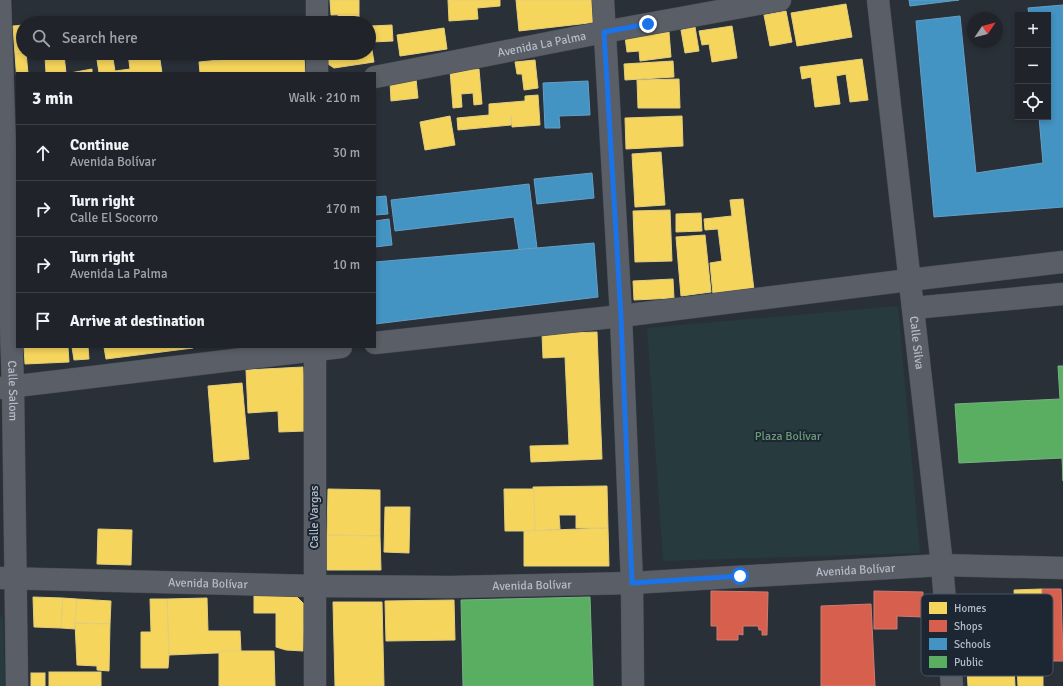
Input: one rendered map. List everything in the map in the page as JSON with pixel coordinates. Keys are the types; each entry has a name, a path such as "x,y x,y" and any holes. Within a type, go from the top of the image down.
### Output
{"street":[{"name":"Calle Salom","path":"0,0 7,129 7,578 17,686"},
{"path":"317,0 317,16"},
{"path":"603,0 621,316 632,583 633,686"},
{"name":"Avenida La Palma","path":"376,77 604,32 780,0"},
{"name":"Calle Silva","path":"878,0 944,594"},
{"path":"317,60 317,72"},
{"path":"376,343 621,316 1063,262"},
{"path":"913,308 1063,294"},
{"path":"7,387 315,348"},
{"name":"Calle Vargas","path":"315,348 315,686"},
{"name":"Avenida Bolívar","path":"7,578 314,586 451,587 632,583 942,564 1063,568"},
{"name":"Calle Silva","path":"951,676 952,686"}],"green space":[{"name":"Plaza Bolívar","path":"898,306 920,553 663,561 647,328"},
{"path":"3,616 5,686 0,686 0,617"}],"building: Homes":[{"path":"330,0 359,0 359,14 331,15"},
{"path":"448,0 500,0 500,6 477,8 478,19 449,21"},
{"path":"516,0 595,0 598,22 519,31"},
{"path":"846,4 852,37 797,46 791,13"},
{"path":"786,11 792,42 770,46 764,15"},
{"path":"359,14 359,16 338,16"},
{"path":"392,25 393,41 376,42 376,26"},
{"path":"13,26 16,26 16,54 15,54"},
{"path":"732,26 737,58 712,62 709,44 702,45 699,31"},
{"path":"695,27 699,51 685,53 681,30"},
{"path":"444,28 447,49 400,56 397,35"},
{"path":"669,32 671,57 640,61 639,51 627,52 625,37"},
{"path":"15,54 16,60 27,60 28,72 16,72"},
{"path":"862,59 868,100 850,102 846,74 836,76 840,104 815,107 811,77 802,79 800,67"},
{"path":"45,60 65,60 66,72 46,72"},
{"path":"97,60 113,60 115,71 130,69 129,60 160,60 162,72 99,72"},
{"path":"220,60 304,60 305,72 200,72 199,62"},
{"path":"327,60 374,60 374,62 334,68 328,64"},
{"path":"535,60 538,88 524,90 522,74 517,74 515,62"},
{"path":"673,61 674,77 625,80 624,64"},
{"path":"92,69 92,72 76,72"},
{"path":"479,69 482,104 474,105 473,93 461,94 462,107 453,108 450,71"},
{"path":"416,79 418,98 391,101 390,82"},
{"path":"679,79 680,108 638,108 637,80"},
{"path":"538,95 540,125 512,127 511,116 511,125 458,130 457,118 489,115 489,104 525,101 525,96"},
{"path":"450,116 455,145 425,150 420,122"},
{"path":"682,116 683,146 626,149 625,118"},
{"path":"661,152 665,205 635,207 632,154"},
{"path":"743,199 754,290 713,294 710,263 722,261 718,229 705,230 704,219 732,216 730,200"},
{"path":"670,210 672,261 635,262 633,211"},
{"path":"701,213 702,231 676,232 676,214"},
{"path":"705,235 711,292 681,296 676,237"},
{"path":"673,279 674,298 634,300 633,281"},
{"path":"597,332 602,459 531,462 530,446 569,445 565,357 543,358 542,334"},
{"path":"24,348 68,348 69,362 25,364"},
{"path":"72,348 88,348 89,359 74,360"},
{"path":"104,348 193,348 106,359"},
{"path":"303,367 306,431 279,432 278,411 248,413 246,370"},
{"path":"242,383 249,459 214,462 208,386"},
{"path":"607,486 608,528 576,528 576,515 559,515 560,529 535,531 533,487"},
{"path":"328,489 380,490 380,536 327,535"},
{"path":"504,489 534,489 535,531 505,531"},
{"path":"385,507 410,507 409,553 384,552"},
{"path":"608,528 609,566 524,566 524,531"},
{"path":"98,529 132,530 131,565 97,564"},
{"path":"327,535 380,536 381,570 327,570"},
{"path":"1042,589 1042,594 1014,594 1014,590"},
{"path":"254,595 295,595 304,604 303,651 286,650 276,647 276,613 254,613"},
{"path":"33,597 63,598 61,628 34,627"},
{"path":"63,598 77,599 75,629 61,628"},
{"path":"207,598 208,631 240,631 241,652 169,655 167,599"},
{"path":"77,599 111,601 110,624 75,623"},
{"path":"150,599 167,599 168,668 141,668 141,632 151,632"},
{"path":"454,600 455,640 386,641 385,601"},
{"path":"333,602 382,602 384,686 335,686"},
{"path":"75,623 110,624 109,671 97,670 97,666 77,665"},
{"path":"219,651 274,651 275,686 219,686"},
{"path":"49,672 101,672 101,686 49,686"},
{"path":"31,673 45,673 45,686 31,686"},
{"path":"967,676 1014,676 1015,686 968,686"},
{"path":"1018,676 1043,676 1043,686 1018,686"}],"building: Shops":[{"path":"1042,589 1061,589 1063,661 1053,661 1053,594 1042,594"},
{"path":"711,591 768,592 767,635 762,635 762,630 759,630 758,626 743,626 743,635 738,634 738,640 717,640 717,626 711,626"},
{"path":"874,591 923,592 923,594 921,594 921,617 897,616 897,629 874,629"},
{"path":"871,604 875,686 821,686 821,606"}],"building: Schools":[{"path":"909,0 959,0 910,6"},
{"path":"1063,5 1063,207 934,217 916,21 960,16 976,173 1043,163 1039,120 1051,120 1051,12 1029,12 1028,8"},
{"path":"588,81 590,115 559,116 560,128 545,128 543,83"},
{"path":"592,173 594,198 537,204 534,179"},
{"path":"529,184 537,248 519,250 514,217 395,231 391,200"},
{"path":"386,196 388,214 376,215 376,197"},
{"path":"389,219 392,245 376,247 376,221"},
{"path":"594,243 598,297 376,324 376,262"}],"building: Public":[{"path":"1058,366 1063,366 1063,481 1062,458 959,463 955,404 1060,399"},
{"path":"590,597 593,686 463,686 461,600"}],"route":[{"path":"648,24 604,32 621,316 632,583 740,576"}]}
